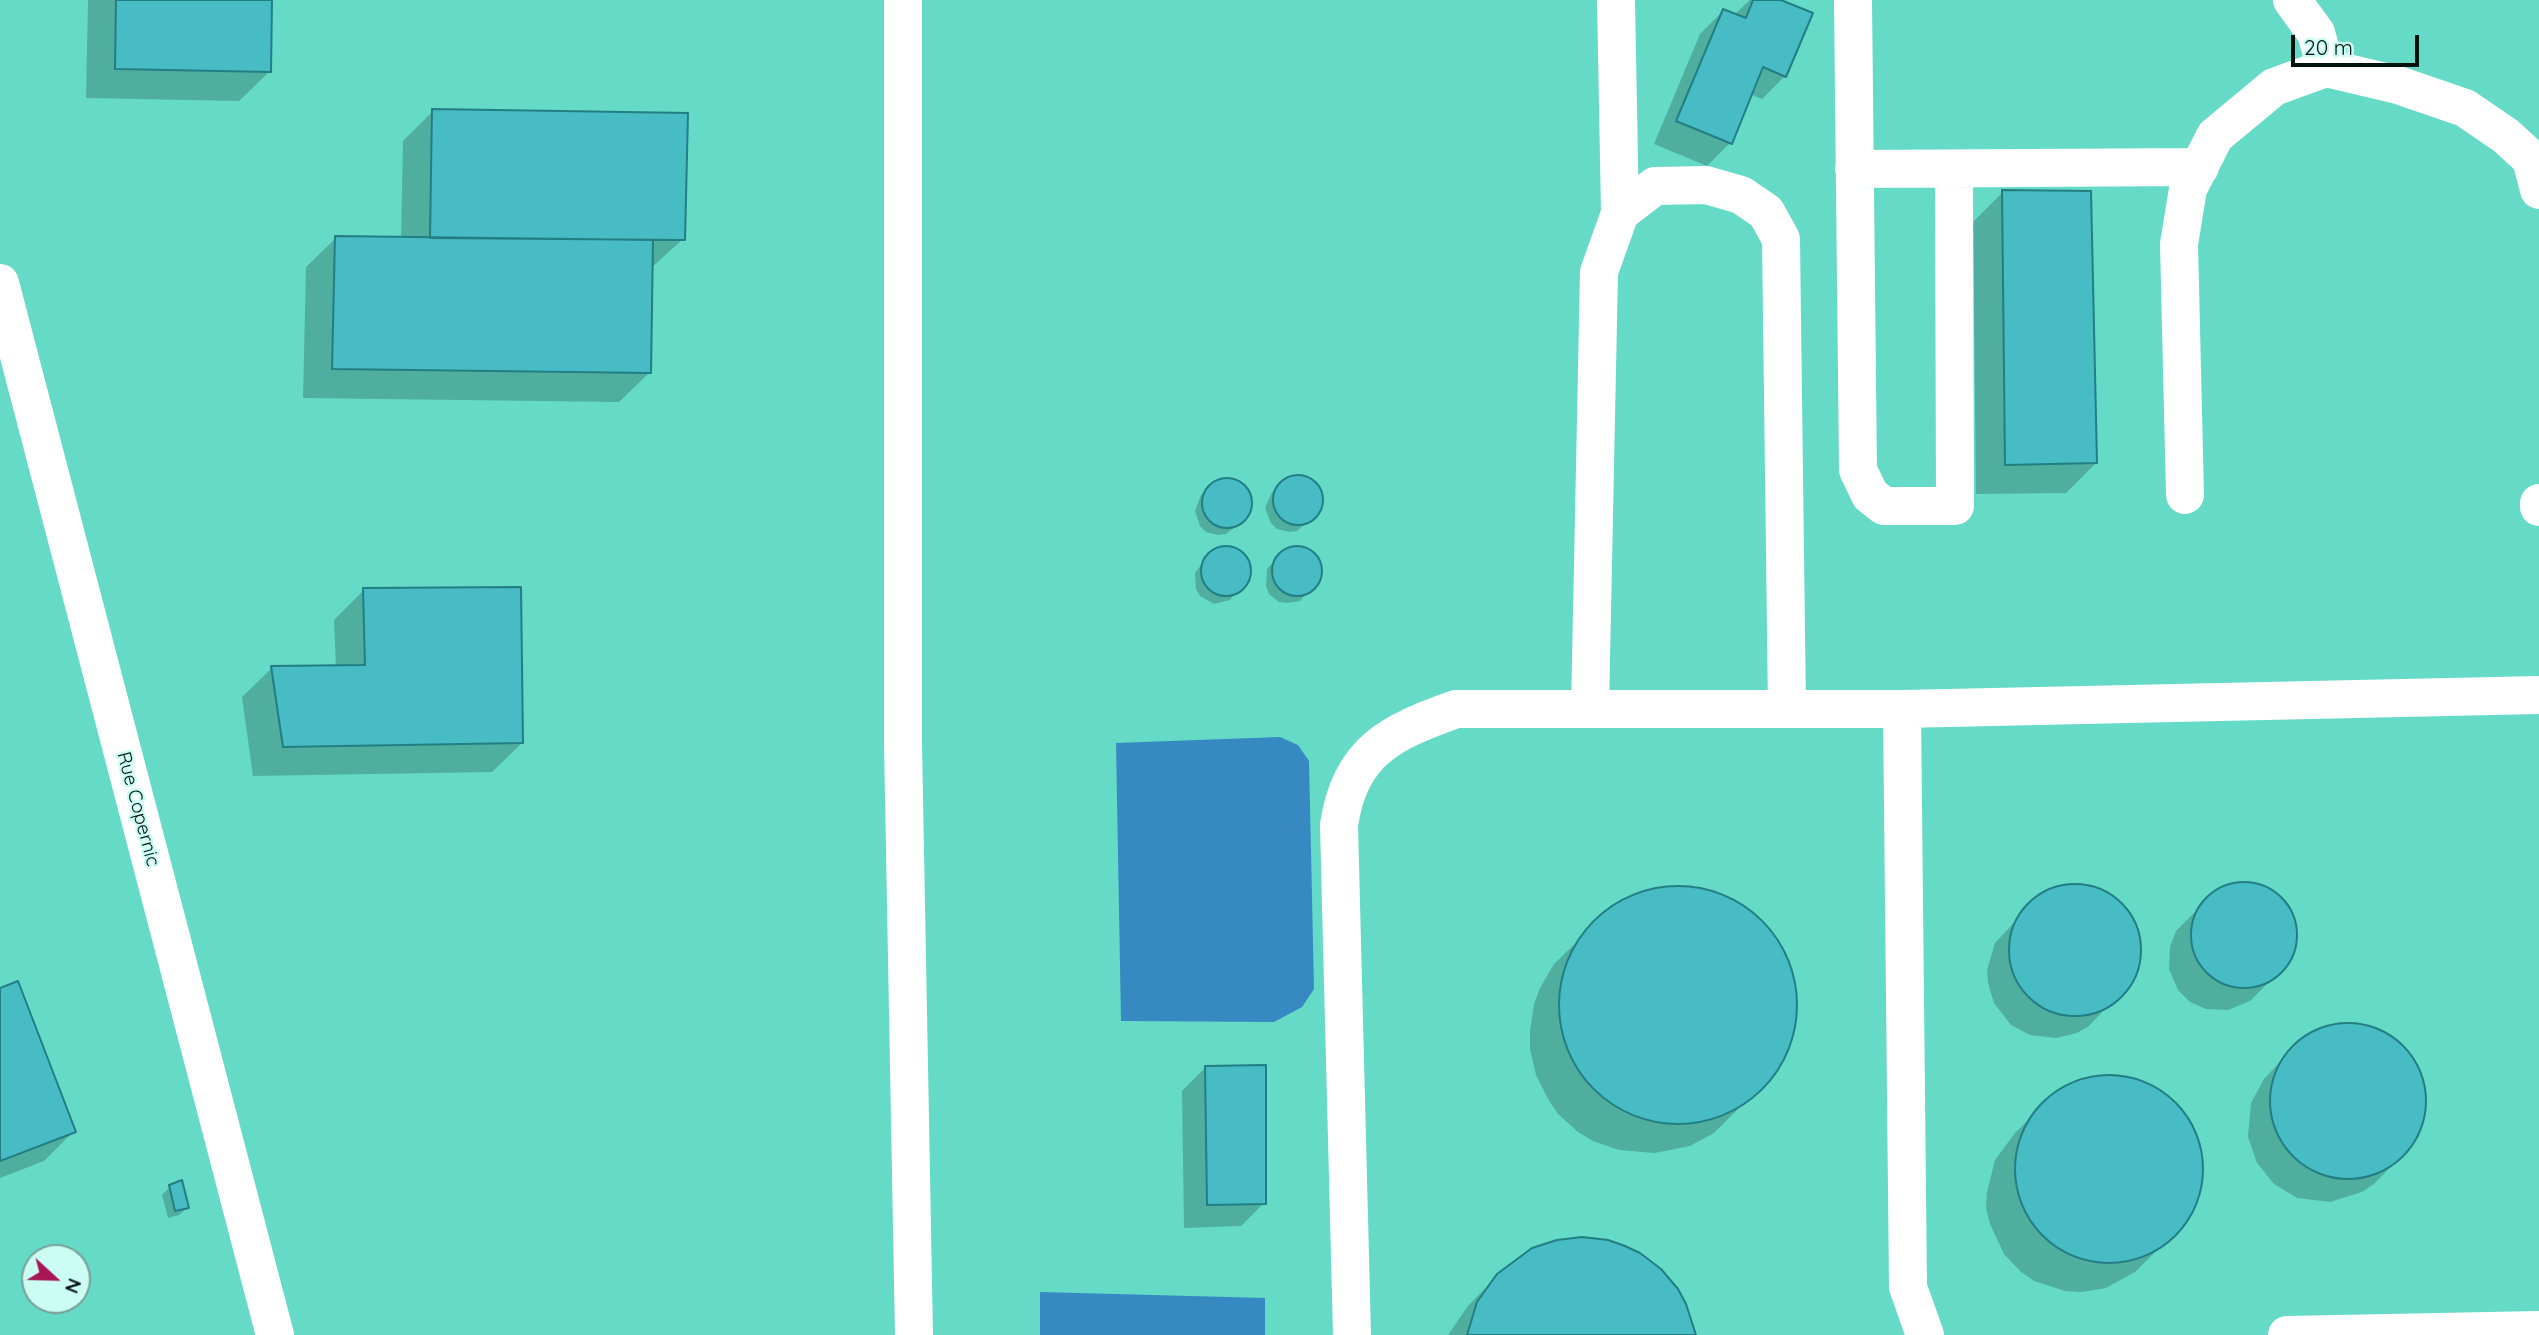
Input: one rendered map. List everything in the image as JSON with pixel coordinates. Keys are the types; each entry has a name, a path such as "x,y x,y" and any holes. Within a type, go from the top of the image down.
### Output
{"street":[{"path":"903,0 903,743 914,1335"},
{"path":"1590,709 1599,272 1620,213 1616,0"},
{"path":"1853,0 1858,470 1870,495 1884,506 1955,506 1954,170"},
{"path":"2292,0 2316,33 2326,68"},
{"path":"2185,495 2179,244 2188,189 2215,136 2274,87 2326,68 2398,85 2465,108 2507,136 2531,159 2539,190"},
{"path":"1854,170 2200,167"},
{"path":"1620,213 1655,187 1706,185 1741,195 1766,212 1781,239 1787,709"},
{"name":"Rue Copernic","path":"0,283 275,1335"},
{"path":"1352,1335 1339,825 1342,801 1355,774 1376,747 1409,726 1456,709 1902,709 2539,695"},
{"path":"1902,709 1908,1287 1925,1335"},
{"path":"2287,1335 2539,1330"}],"shaded area":[{"path":"0,0 2539,0 2539,1335 0,1335"}],"water":[{"path":"1280,737 1298,745 1309,761 1314,989 1302,1007 1274,1022 1121,1021 1116,743"},
{"path":"1040,1292 1265,1298 1265,1335 1040,1335"}],"building":[{"path":"116,0 272,0 271,72 115,69"},
{"path":"1753,0 1781,0 1813,13 1786,77 1763,67 1732,144 1676,121 1723,9 1746,18"},
{"path":"432,109 688,113 685,240 430,238"},
{"path":"2002,190 2091,191 2097,463 2005,465"},
{"path":"335,236 653,240 651,373 332,369"},
{"path":"1298,475 1316,482 1323,500 1316,518 1298,525 1280,518 1273,500 1280,482"},
{"path":"1227,478 1245,485 1252,503 1245,521 1227,528 1209,521 1202,503 1209,485"},
{"path":"1226,546 1244,553 1251,571 1244,589 1226,596 1208,589 1201,571 1208,553"},
{"path":"1297,546 1315,553 1322,571 1315,589 1297,596 1279,589 1272,571 1279,553"},
{"path":"521,587 523,743 283,747 271,666 365,665 363,588"},
{"path":"2244,882 2264,886 2282,897 2293,915 2297,935 2293,955 2282,973 2264,984 2244,988 2224,984 2206,973 2195,955 2191,935 2195,915 2206,897 2224,886"},
{"path":"2075,884 2100,889 2121,904 2136,925 2141,950 2136,975 2121,996 2100,1011 2075,1016 2050,1011 2029,996 2014,975 2009,950 2014,925 2029,904 2050,889"},
{"path":"1678,886 1701,888 1724,895 1754,913 1770,929 1792,970 1797,1005 1795,1028 1788,1051 1770,1081 1754,1097 1713,1119 1678,1124 1655,1122 1632,1115 1602,1097 1586,1081 1564,1040 1559,1005 1561,982 1568,959 1586,929 1602,913 1643,891"},
{"path":"18,981 76,1132 0,1161 0,988"},
{"path":"2348,1023 2378,1029 2403,1046 2420,1071 2426,1101 2420,1131 2403,1156 2378,1173 2348,1179 2318,1173 2293,1156 2276,1131 2270,1101 2276,1071 2293,1046 2318,1029"},
{"path":"1266,1065 1266,1204 1207,1205 1205,1066"},
{"path":"2109,1075 2145,1083 2161,1091 2175,1103 2187,1117 2195,1133 2203,1169 2195,1205 2187,1221 2175,1235 2161,1247 2145,1255 2109,1263 2073,1255 2057,1247 2043,1235 2031,1221 2023,1205 2015,1169 2023,1133 2031,1117 2043,1103 2057,1091 2073,1083"},
{"path":"182,1180 189,1208 175,1211 169,1185"},
{"path":"1582,1237 1608,1240 1625,1246 1640,1253 1661,1269 1678,1289 1686,1304 1696,1335 1467,1335 1477,1302 1497,1274 1532,1248 1557,1240"}]}
